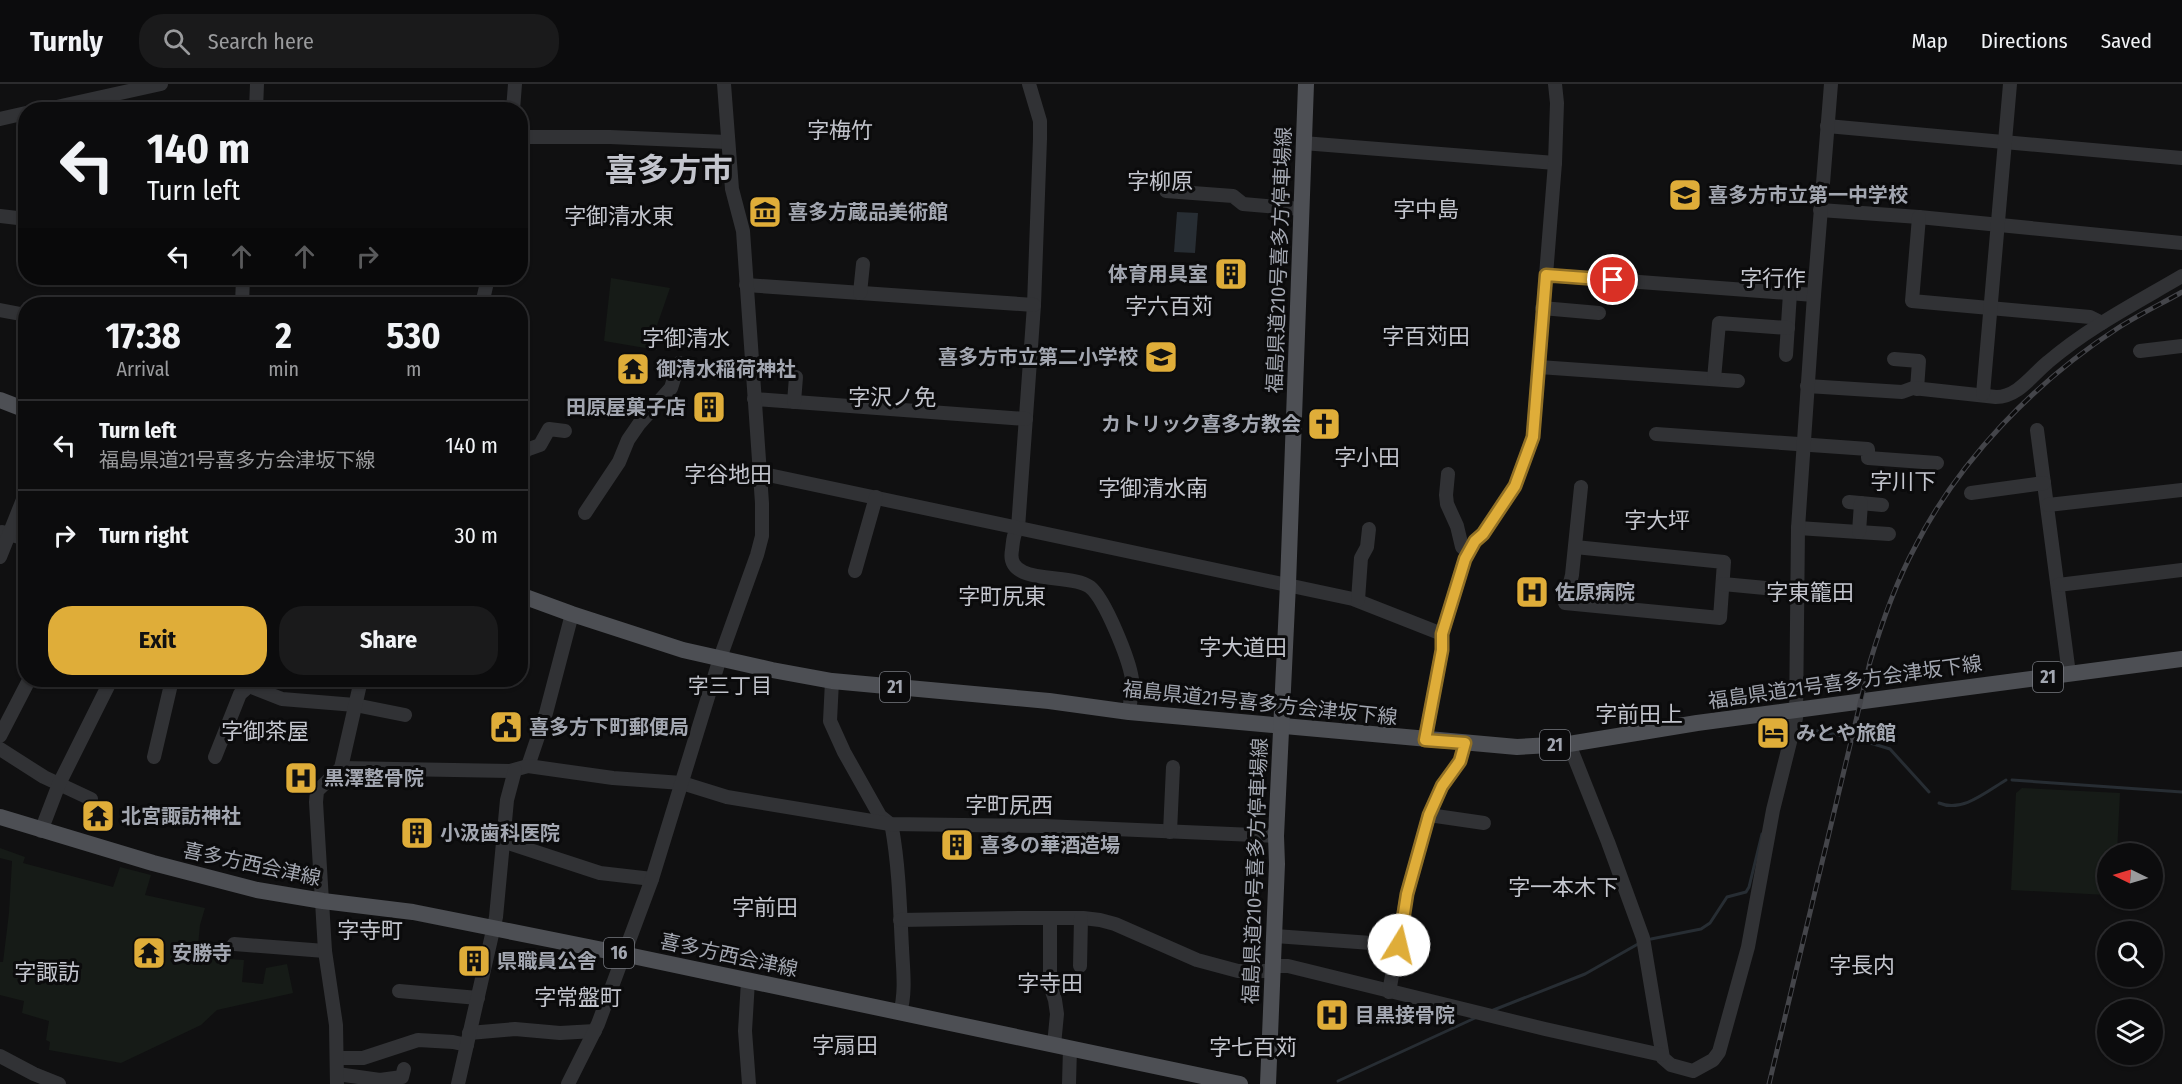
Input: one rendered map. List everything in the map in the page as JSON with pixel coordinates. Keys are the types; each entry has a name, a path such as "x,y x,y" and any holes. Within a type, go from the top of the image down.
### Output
{"main road":[{"name":"福島県道210号喜多方停車場線","path":"1268,1084 1306,84"},
{"path":"0,400 18,407"},
{"name":"福島県道21号喜多方会津坂下線","path":"528,598 683,650 832,681 1129,712 1517,747 1569,744 1646,730 2182,659"},
{"name":"喜多方西会津線","path":"0,817 41,831 257,890 413,912 1240,1084"}],"street":[{"path":"79,102 161,84"},
{"path":"256,102 257,84"},
{"path":"514,102 515,84"},
{"path":"568,1084 595,1031 652,879 720,658 762,536 743,231 732,189 724,84"},
{"path":"1029,84 1040,121 1034,305 1018,528 1014,533 1010,557 1015,567 1030,574 1088,585 1104,608 1124,650 1132,686 1129,712"},
{"path":"1425,740 1442,650 1442,634 1456,585 1469,552 1515,486 1533,437 1555,163 1557,103 1555,84"},
{"path":"900,920 1081,918 1115,924 1197,960 1238,971 1288,966 1662,1056 1671,1065 1697,1074 1713,1060 1719,1052 1748,947 1773,810 1796,718 1798,528 1831,84"},
{"path":"1983,394 2010,84"},
{"path":"0,119 18,115"},
{"path":"1827,126 2182,158"},
{"path":"528,137 610,137 727,142"},
{"path":"1303,143 1555,163"},
{"path":"1166,191 1233,196 1243,204 1301,209"},
{"path":"1820,210 1997,224 2182,243"},
{"path":"0,216 18,218"},
{"path":"1919,217 1911,300 2090,317 2102,323"},
{"path":"861,293 862,264"},
{"path":"1546,275 1814,295"},
{"path":"1807,386 1902,392 1917,388 2000,397 2013,394 2049,361 2102,323 2182,276"},
{"path":"746,285 1034,305"},
{"path":"1786,355 1790,293"},
{"path":"1542,308 1599,313"},
{"path":"0,310 18,313"},
{"path":"1714,379 1719,323 1788,328"},
{"path":"2140,351 2182,346"},
{"path":"1894,359 1919,361 1917,388"},
{"path":"585,513 619,462 628,440 639,424 671,388 679,363"},
{"path":"1539,367 1738,381"},
{"path":"794,402 796,376"},
{"path":"754,399 1026,419"},
{"path":"528,449 540,445 549,429 565,431"},
{"path":"2037,430 2068,674"},
{"path":"1656,434 1868,449 1868,458 1937,463"},
{"path":"759,473 1358,600 1442,634"},
{"path":"1448,474 1446,499 1462,547 1469,552"},
{"path":"1971,493 2044,483"},
{"path":"1575,548 1724,562 1720,618 1564,603 1572,575 1581,487"},
{"path":"2048,505 2182,490"},
{"path":"855,572 876,497"},
{"path":"1859,532 1855,503 1882,505"},
{"path":"0,557 4,534 18,507"},
{"path":"1798,528 1889,534"},
{"path":"1358,600 1361,558 1367,547 1369,529"},
{"path":"2058,585 2182,570"},
{"path":"1723,584 1797,591"},
{"path":"458,1084 496,917 507,800 518,769 546,713 573,614"},
{"path":"832,681 830,721 844,752 880,816 890,824 893,835 903,986 900,1013"},
{"path":"0,736 26,687"},
{"path":"41,831 59,784 108,687"},
{"path":"154,757 170,687"},
{"path":"215,757 240,694 246,687"},
{"path":"258,687 282,699 355,705 405,715"},
{"path":"359,687 341,768 317,791 316,802 325,951 336,1025 337,1079 380,1080 402,1077 404,1069"},
{"path":"1389,992 1407,894 1429,815 1442,786 1460,761 1465,743"},
{"path":"1569,744 1643,938 1662,1056"},
{"path":"0,749 59,784 91,799"},
{"path":"1170,832 1173,767"},
{"path":"341,768 518,769 682,783 727,797 890,824 1035,826 1276,836"},
{"path":"1429,815 1484,823"},
{"path":"502,841 600,873 652,879"},
{"path":"1080,966 1081,918"},
{"path":"1050,919 1050,984 1058,1014 1069,1084"},
{"path":"1275,936 1399,945"},
{"path":"234,944 255,948 325,951"},
{"path":"747,981 745,1031 749,1084"},
{"path":"399,991 478,998"},
{"path":"338,1058 363,1058 418,1040 453,1042 515,1029 560,1033 595,1031"},
{"path":"0,1056 59,1084"}],"shaded area":[{"path":"1177,212 1198,213 1195,253 1174,252"},
{"path":"611,278 670,288 654,334 657,350 604,341"},
{"path":"2022,788 2120,793 2118,843 2097,843 2097,894 2011,890 2016,793"},
{"name":"安勝寺","path":"0,848 25,857 23,863 113,887 120,867 151,875 145,895 205,908 200,925 197,957 244,960 242,982 263,984 266,968 287,964 293,993 217,1010 201,1025 121,1063 49,1050 50,1042 46,1040 49,1021 22,1013 24,1001 0,995 0,962 3,962 9,913 12,861 0,858"}],"waterway":[{"path":"1808,729 1857,739 1890,749 1929,792"},
{"path":"1939,803 1956,805 1974,800 2006,780"},
{"path":"2012,780 2182,792"},
{"path":"1651,939 1701,929 1710,923 1727,897 1746,892 1762,834"},
{"path":"1491,1011 1585,974 1638,944"},
{"path":"1338,1081 1475,1018"}],"railway":[{"path":"1769,1084 1870,662 1890,603 1915,547 1933,515 1977,453 2029,398 2088,349 2126,323 2182,292"}],"place":[{"name":"喜多方市立第一中学校","path":"1685,195"},
{"name":"喜多方蔵品美術館","path":"765,212"},
{"name":"体育用具室","path":"1231,274"},
{"name":"喜多方市立第二小学校","path":"1161,357"},
{"name":"御清水稲荷神社","path":"633,369"},
{"name":"田原屋菓子店","path":"709,407"},
{"name":"カトリック喜多方教会","path":"1324,424"},
{"name":"佐原病院","path":"1532,592"},
{"name":"喜多方下町郵便局","path":"506,727"},
{"name":"みとや旅館","path":"1773,733"},
{"name":"黒澤整骨院","path":"301,778"},
{"name":"北宮諏訪神社","path":"98,816"},
{"name":"小汲歯科医院","path":"417,833"},
{"name":"喜多の華酒造場","path":"957,845"},
{"name":"安勝寺","path":"149,953"},
{"name":"県職員公舎","path":"474,961"},
{"name":"目黒接骨院","path":"1332,1015"}],"district":[{"name":"字梅竹","path":"840,130"},
{"name":"喜多方市","path":"669,170"},
{"name":"字柳原","path":"1160,181"},
{"name":"字中島","path":"1426,209"},
{"name":"字御清水東","path":"619,216"},
{"name":"字行作","path":"1773,278"},
{"name":"字六百苅","path":"1169,306"},
{"name":"字百苅田","path":"1426,336"},
{"name":"字御清水","path":"686,338"},
{"name":"字沢ノ免","path":"892,397"},
{"name":"字小田","path":"1367,457"},
{"name":"字谷地田","path":"728,474"},
{"name":"字川下","path":"1903,481"},
{"name":"字御清水南","path":"1153,488"},
{"name":"字大坪","path":"1657,520"},
{"name":"字東籠田","path":"1810,592"},
{"name":"字町尻東","path":"1002,596"},
{"name":"字大道田","path":"1243,647"},
{"name":"字三丁目","path":"730,686"},
{"name":"字前田上","path":"1639,714"},
{"name":"字御茶屋","path":"265,731"},
{"name":"字町尻西","path":"1009,805"},
{"name":"字一本木下","path":"1563,887"},
{"name":"字前田","path":"765,907"},
{"name":"字寺町","path":"370,930"},
{"name":"字長内","path":"1862,965"},
{"name":"字諏訪","path":"47,972"},
{"name":"字寺田","path":"1050,983"},
{"name":"字常盤町","path":"578,997"},
{"name":"字扇田","path":"845,1045"},
{"name":"字七百苅","path":"1253,1047"}],"route":[{"path":"1399,945 1407,894 1429,815 1442,786 1460,761 1465,743 1425,740 1442,650 1442,634 1465,559 1475,541 1483,534 1515,486 1533,437 1546,275 1613,280"}]}
